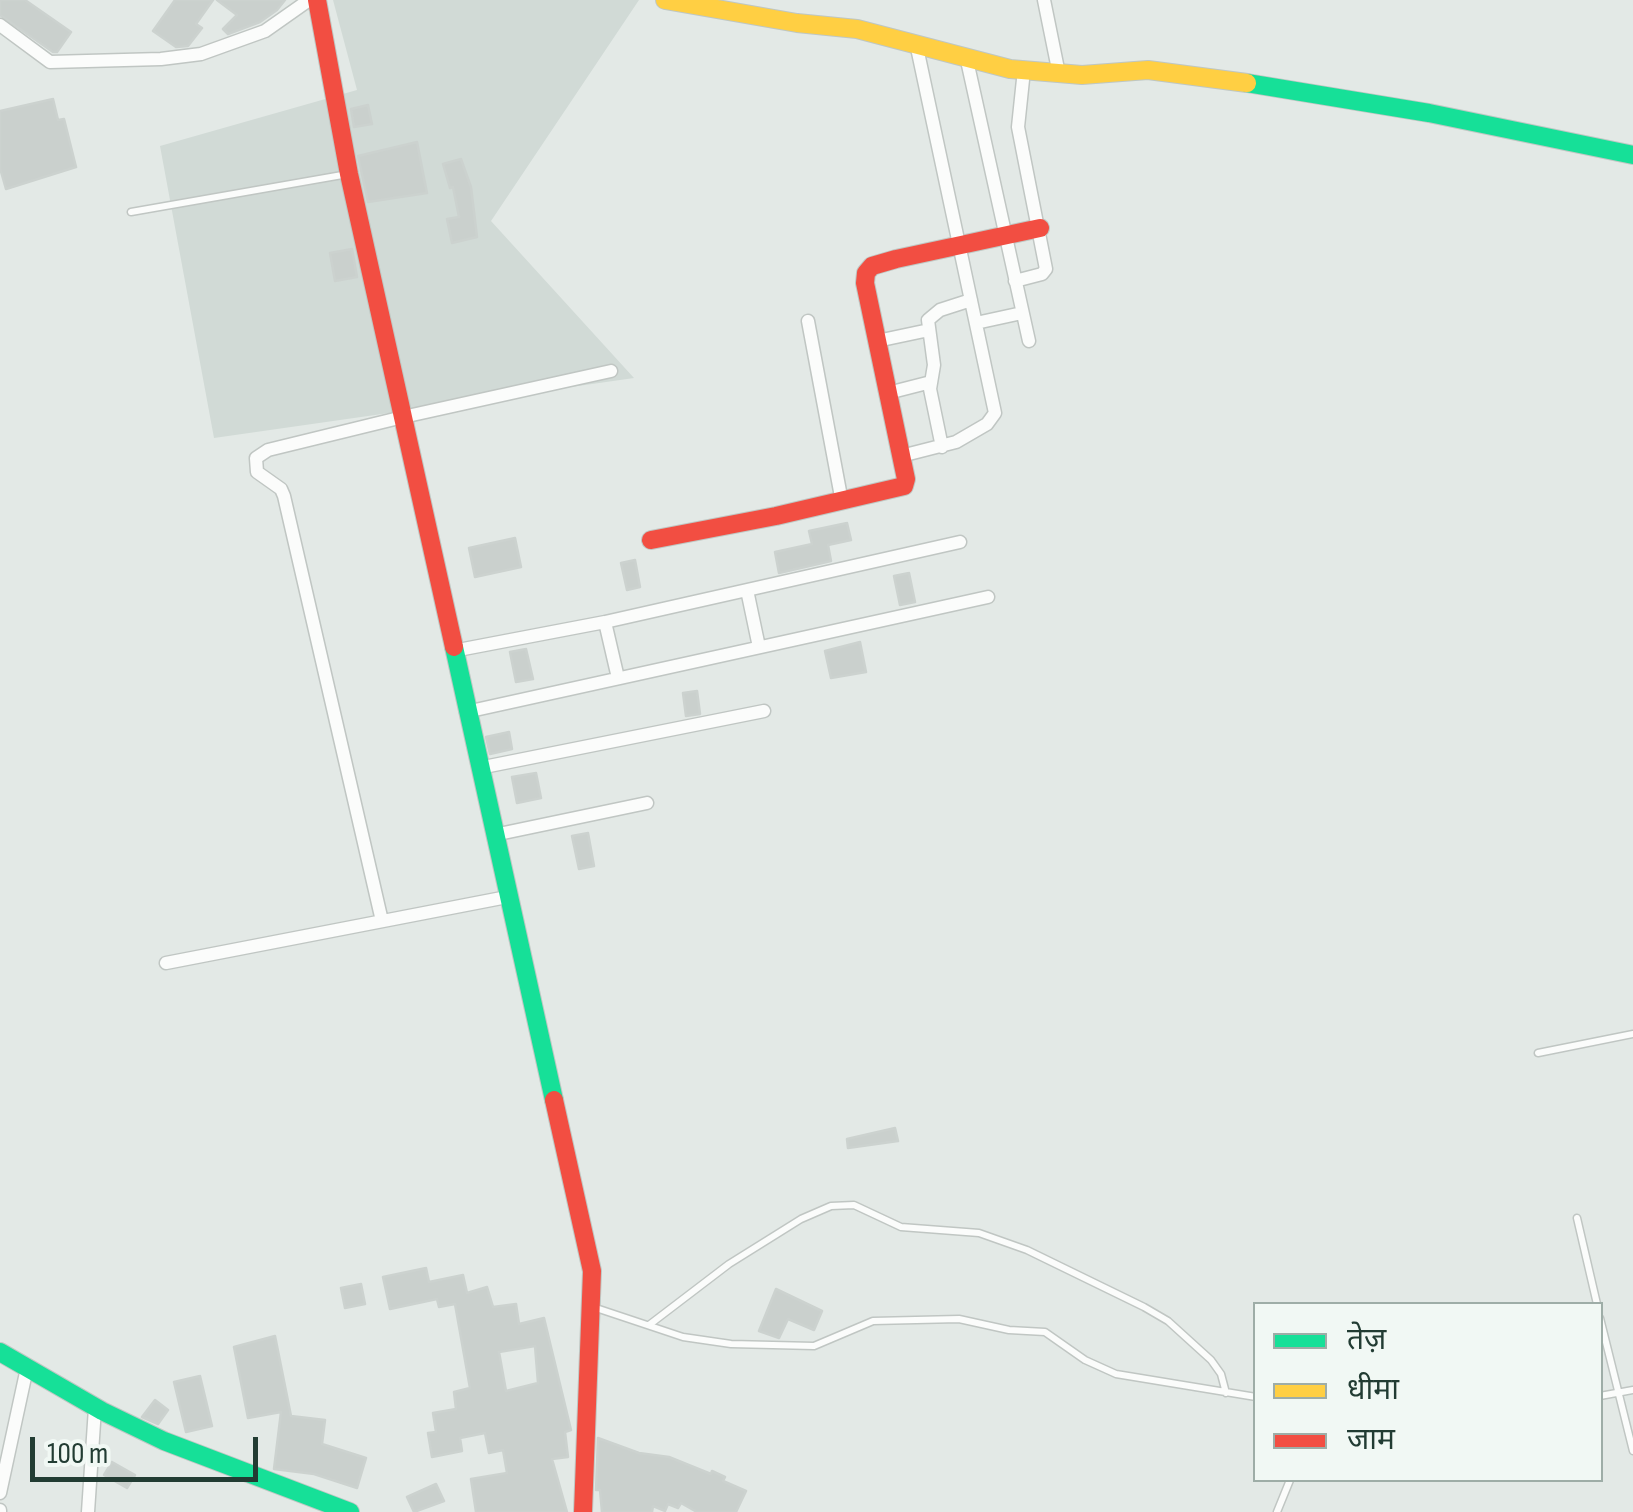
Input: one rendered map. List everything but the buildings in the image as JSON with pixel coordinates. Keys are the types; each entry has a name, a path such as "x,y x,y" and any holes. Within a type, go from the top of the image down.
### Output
{"street":[{"path":"0,25 50,62 161,59 202,54 265,31 308,0"},
{"path":"317,0 349,174 592,1271 582,1512"},
{"path":"665,0 857,29 1024,70 1059,74 1148,70 1240,82 1429,113 1633,155"},
{"path":"1044,0 1059,74"},
{"path":"902,456 956,442 993,419 995,412 916,43"},
{"path":"966,56 1028,341"},
{"path":"1015,281 1042,274 1046,269 1018,128 1024,70"},
{"path":"651,540 904,486 902,456 866,274 872,266 1040,228"},
{"path":"942,447 931,382 934,365 928,320 971,300"},
{"path":"976,322 1022,312"},
{"path":"808,321 842,502"},
{"path":"878,341 929,330"},
{"path":"382,921 284,496 282,489 257,472 256,458 268,450 404,416 611,372"},
{"path":"888,392 931,382"},
{"path":"453,651 605,622 960,542"},
{"path":"747,590 759,648"},
{"path":"466,712 988,597"},
{"path":"605,622 618,678"},
{"path":"479,768 764,711"},
{"path":"494,835 647,803"},
{"path":"166,963 508,897"},
{"path":"0,1352 96,1408 164,1441 350,1512"},
{"path":"0,1493 27,1368"},
{"path":"88,1512 96,1408"}],"lane":[{"path":"130,212 349,174"},
{"path":"1538,1053 1633,1034"},
{"path":"648,1325 730,1264 801,1219 830,1206 854,1205 901,1227 978,1233 1028,1250 1144,1307 1168,1321 1211,1360 1221,1374 1226,1393"},
{"path":"1577,1218 1597,1302"},
{"path":"592,1307 708,1342 814,1346 873,1322 959,1319 1009,1330 1045,1332 1085,1360 1116,1374 1253,1398"},
{"path":"1603,1330 1633,1452"},
{"path":"1603,1396 1633,1390"},
{"path":"1277,1512 1289,1482"}],"shaded area":[{"path":"333,0 639,0 491,221 634,378 214,438 160,146 357,90"}],"traffic: fast":[{"path":"1247,83 1429,113 1633,155"},
{"path":"454,647 554,1100"},
{"path":"0,1352 102,1411 164,1441 350,1512"}],"traffic: slow":[{"path":"665,0 797,23 857,29 1010,69 1082,75 1148,70 1247,83"}],"traffic: jam":[{"path":"317,0 349,174 454,647"},
{"path":"651,540 904,486 906,479 866,273 872,266 896,259 1040,228"},
{"path":"554,1100 592,1271 583,1512"}]}
